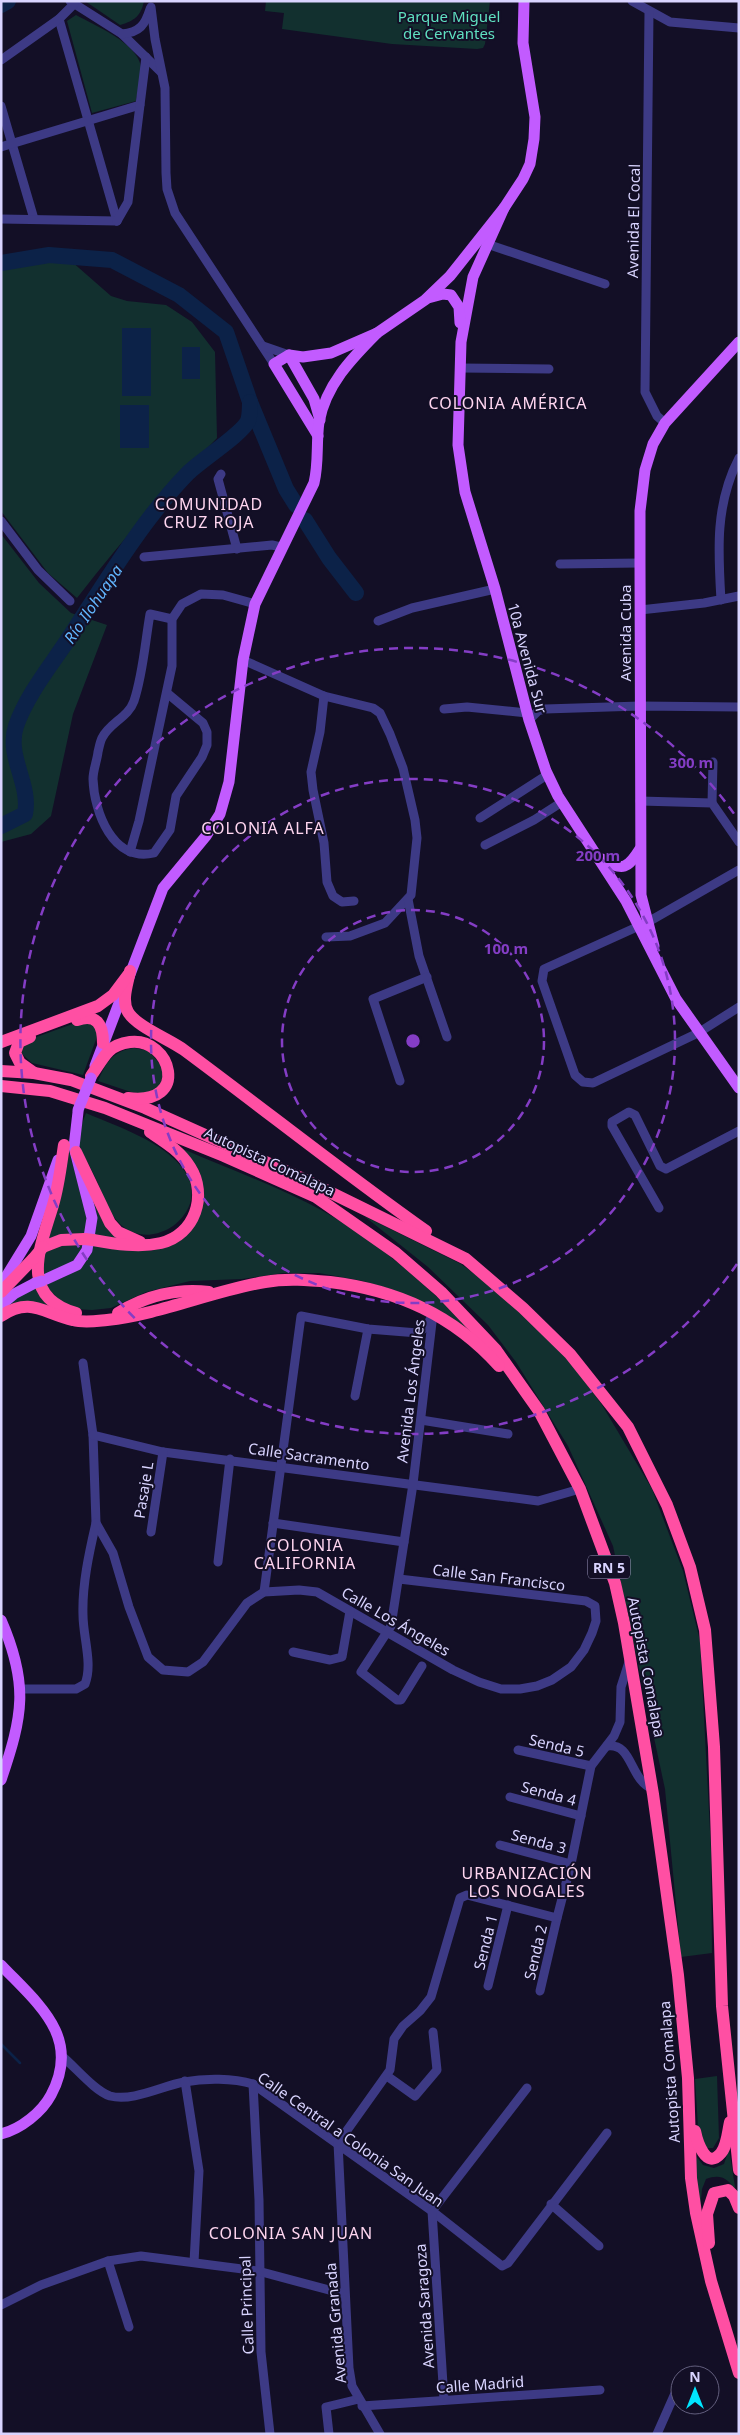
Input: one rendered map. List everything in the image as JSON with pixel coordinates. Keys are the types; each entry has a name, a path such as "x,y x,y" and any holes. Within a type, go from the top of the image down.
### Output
{"highway":[{"path":"1,1042 98,1006 113,995 130,971"},
{"path":"130,971 125,1002 127,1011 134,1019 184,1050 360,1183 466,1259"},
{"path":"34,1072 20,1062 15,1053 17,1046 23,1039 81,1018 90,1017 101,1024 103,1042"},
{"path":"91,1077 109,1051 122,1043 133,1042 150,1045 157,1050 168,1070 163,1091 156,1097 137,1099 108,1093"},
{"name":"Autopista Comalapa","path":"1,1071 34,1072 71,1080 108,1093 299,1177 466,1259 523,1308 570,1354 622,1420 648,1463 667,1505 690,1567 702,1613 709,1660 715,1758 722,2006 739,2170"},
{"name":"Autopista Comalapa","path":"1,1086 50,1091 105,1108 316,1197 347,1216 396,1253 441,1292 496,1350 540,1411 580,1489 615,1583 630,1656 653,1789 679,1983 689,2107 691,2178 696,2213 711,2281 739,2373"},
{"path":"1,1292 43,1247 61,1240 89,1240 127,1245 150,1243 172,1239 183,1232 190,1223 198,1200 195,1178 186,1161 170,1145 105,1108"},
{"path":"64,1145 59,1184 39,1246 37,1277 44,1292 53,1302 66,1310 82,1314 118,1313 194,1299"},
{"path":"76,1152 110,1223 118,1232 130,1238 150,1243"},
{"path":"1,1316 19,1308 32,1306 71,1320 99,1320 142,1314 216,1293 268,1281 313,1280 349,1285 391,1294 454,1326 480,1346 540,1411"},
{"path":"118,1313 142,1300 178,1291 191,1290 216,1293"},
{"path":"689,2107 698,2146 701,2152 708,2157 715,2157 722,2151 732,2113"},
{"path":"711,2281 707,2214 714,2192 724,2189 732,2193 739,2208"}],"main road":[{"name":"10a Avenida Sur","path":"424,300 460,266 524,179 530,164 535,117 524,43 524,1"},
{"name":"10a Avenida Sur","path":"504,208 470,287 461,342 458,429 461,475 495,589 528,716 547,775 562,802 644,924"},
{"name":"10a Avenida Sur","path":"424,300 443,294 455,298 458,307 461,342"},
{"path":"318,436 274,364 289,355 303,357 330,353 376,333 424,300"},
{"path":"1,1285 31,1236 163,888 206,836 220,814 229,782 243,660 255,604 281,547 314,483 318,468 320,420 339,373 376,333"},
{"name":"Avenida Cuba","path":"739,342 665,423 653,444 645,470 640,511 640,849 644,924 655,955 676,999 698,1033 739,1088"},
{"path":"289,355 314,399 320,420"},
{"path":"599,856 615,866 625,866 633,861 640,849"},
{"path":"1,1305 19,1291 77,1265 87,1250 92,1218 74,1138 78,1111"},
{"path":"1,1620 16,1661 21,1689 18,1719 1,1780"},
{"path":"1,1965 50,2018 63,2057 58,2082 46,2105 30,2119 1,2134"}],"street":[{"path":"632,1 670,22 739,28"},
{"path":"1,60 60,19 72,3 122,34 161,72"},
{"path":"122,34 132,33 145,24 152,4"},
{"path":"152,4 166,101 167,181 174,213 264,346 274,364"},
{"name":"Avenida El Cocal","path":"649,12 645,392 657,416 665,423"},
{"path":"60,19 117,221"},
{"path":"117,221 128,202 146,57"},
{"path":"1,106 34,219"},
{"path":"1,147 140,106"},
{"path":"1,219 117,221"},
{"path":"487,244 605,284"},
{"path":"264,346 289,355"},
{"path":"460,368 549,369"},
{"path":"721,600 718,532 723,500 739,458"},
{"path":"221,474 218,479 237,549"},
{"path":"1,521 38,570 70,601"},
{"path":"144,557 272,545 281,547"},
{"path":"560,564 640,563"},
{"path":"378,621 426,605 495,589"},
{"path":"130,852 140,821 172,666 172,618 182,604 201,594 222,595 255,604"},
{"path":"640,610 739,596"},
{"path":"167,693 203,723 207,745 202,757 176,796 170,830 154,854 142,856 130,852 107,832 100,816 93,777 102,738 112,725 124,718 133,703 150,614 172,618"},
{"path":"243,660 324,696 373,708 380,714 403,768 415,820 417,838 411,895 385,923 350,936 326,937"},
{"path":"324,696 320,732 311,772 313,790 324,843 327,882 333,896 342,902 354,901"},
{"path":"444,709 473,707 528,716 545,709 640,706 739,707"},
{"path":"713,762 712,803 739,842"},
{"path":"480,818 547,775"},
{"path":"640,801 712,803"},
{"path":"485,845 534,820 562,802"},
{"path":"739,870 644,924 544,969 542,981 575,1075 582,1082 593,1083 698,1033 739,1007"},
{"path":"408,898 419,956 447,1037"},
{"path":"400,1081 373,999 427,977"},
{"path":"659,1208 612,1126 612,1122 630,1112 635,1115 660,1166 666,1169 739,1131"},
{"name":"Avenida Los Ángeles","path":"264,1592 279,1468 301,1316 368,1329 418,1333 426,1327 433,1314"},
{"name":"Avenida Los Ángeles","path":"422,1666 401,1700 397,1700 361,1672 391,1626 413,1484 433,1314"},
{"path":"356,1396 368,1329"},
{"path":"21,1689 76,1689 84,1684 88,1672 82,1614 87,1563 96,1524 93,1435 83,1363"},
{"path":"421,1420 508,1434"},
{"name":"Calle Sacramento","path":"93,1435 163,1452 230,1459 279,1468 538,1501 580,1489"},
{"name":"Pasaje L","path":"151,1532 163,1452"},
{"path":"218,1562 230,1459"},
{"path":"96,1524 113,1553 129,1607 148,1658 163,1670 188,1672 203,1662 247,1603 264,1592"},
{"path":"273,1524 404,1542"},
{"name":"Calle San Francisco","path":"399,1579 586,1601 595,1606"},
{"name":"Calle Los Ángeles","path":"264,1592 299,1590 317,1592 479,1682 501,1690 538,1686 552,1680 571,1667 584,1650 592,1633 596,1621 595,1606"},
{"path":"294,1652 330,1660 342,1657 350,1611"},
{"path":"338,2143 390,2070 394,2038 431,1997 460,1898 467,1895 557,1918 571,1864 591,1766 607,1746 620,1722 621,1687 630,1656"},
{"path":"607,1746 615,1745 622,1749 643,1784 653,1789"},
{"name":"Senda 5","path":"518,1750 591,1766"},
{"name":"Senda 4","path":"510,1797 581,1816"},
{"name":"Senda 3","path":"500,1845 571,1864"},
{"name":"Senda 1","path":"488,1986 508,1905"},
{"name":"Senda 2","path":"540,1992 557,1918"},
{"path":"385,2079 415,2096 437,2070 433,2032"},
{"name":"Calle Central a Colonia San Juan","path":"63,2057 99,2090 109,2096 120,2097 185,2081 221,2080 253,2084 432,2211 504,2266 551,2204"},
{"path":"185,2081 199,2171 194,2262"},
{"name":"Calle Principal","path":"253,2084 259,2200 258,2271 262,2360 270,2434"},
{"path":"432,2211 527,2088"},
{"path":"600,2246 551,2204 607,2133"},
{"name":"Avenida Granada","path":"338,2143 349,2368 352,2386 380,2434"},
{"name":"Avenida Saragoza","path":"432,2211 444,2400"},
{"path":"1,2305 41,2285 108,2261 141,2256 258,2271 344,2294"},
{"path":"108,2261 129,2327"},
{"name":"Calle Madrid","path":"329,2434 326,2407 361,2402 444,2400 600,2390"},
{"path":"657,2434 670,2405"}],"green space":[{"path":"85,1 144,1 141,11 136,17 120,25"},
{"name":"Parque Miguel de Cervantes","path":"266,1 490,1 485,44 483,48 477,49 392,44 282,29 284,13 265,11"},
{"path":"76,15 114,36 132,50 138,58 141,71 136,101 92,113 67,21"},
{"path":"48,259 71,261 111,296 127,301 166,305 192,322 215,352 217,438 145,516 77,598 48,573 1,511 1,268"},
{"path":"1,534 39,583 71,613 107,625 73,714 51,816 31,834 1,842"},
{"path":"81,1021 94,1025 98,1034 83,1075 32,1063 22,1054 21,1049 28,1040"},
{"path":"134,1048 149,1051 164,1069 160,1087 145,1094 131,1092 98,1081 111,1058 121,1052"},
{"path":"86,1113 152,1143 175,1160 184,1170 191,1185 191,1200 185,1213 176,1224 163,1232 148,1235 134,1233 120,1224 108,1208 80,1147 80,1134"},
{"path":"69,1138 71,1159 87,1211 86,1236 45,1241"},
{"path":"183,1149 289,1194 345,1224 403,1267 474,1332 394,1290 363,1281 319,1273 283,1273 242,1279 190,1281 146,1292 111,1308 75,1309 64,1305 44,1284 69,1275 74,1271 83,1261 92,1244 151,1251 172,1245 204,1192 199,1170"},
{"path":"88,1185 122,1239 93,1237"},
{"path":"364,1216 461,1264 512,1302 566,1356 602,1405 652,1489 683,1571 700,1641 711,1850 712,1953 681,1957 665,1789 613,1546 568,1446 516,1362 488,1325 428,1267"},
{"path":"85,1243 72,1263 40,1276 41,1254 55,1245"},
{"path":"36,1286 48,1306 5,1305"},
{"path":"717,2076 719,2138 713,2148 706,2148 698,2127 695,2079"},
{"path":"729,2149 736,2193 731,2184 724,2178 711,2177 706,2179 702,2189 700,2210 693,2152 703,2165 714,2168 724,2164"}],"water":[{"path":"122,328 151,328 151,396 122,396"},
{"path":"182,347 200,347 200,379 182,379"},
{"path":"120,405 149,405 149,448 120,448"}],"waterway":[{"path":"1,5 8,1"},
{"path":"1,263 49,255 112,260 179,295 226,332 250,402 286,489 296,505"},
{"name":"Río Ilohuapa","path":"1,826 25,814 25,792 16,759 14,737 16,726 32,693 139,532 171,491 188,473 230,440 244,426 249,419 250,402"},
{"path":"305,520 329,558 356,593"},
{"path":"1,2044 20,2063"}],"district":[{"name":"COLONIA AMÉRICA","path":"508,403"},
{"name":"COMUNIDAD CRUZ ROJA","path":"209,513"},
{"name":"COLONIA ALFA","path":"263,828"},
{"name":"COLONIA CALIFORNIA","path":"305,1554"},
{"name":"URBANIZACIÓN LOS NOGALES","path":"527,1882"},
{"name":"COLONIA SAN JUAN","path":"291,2233"}]}
